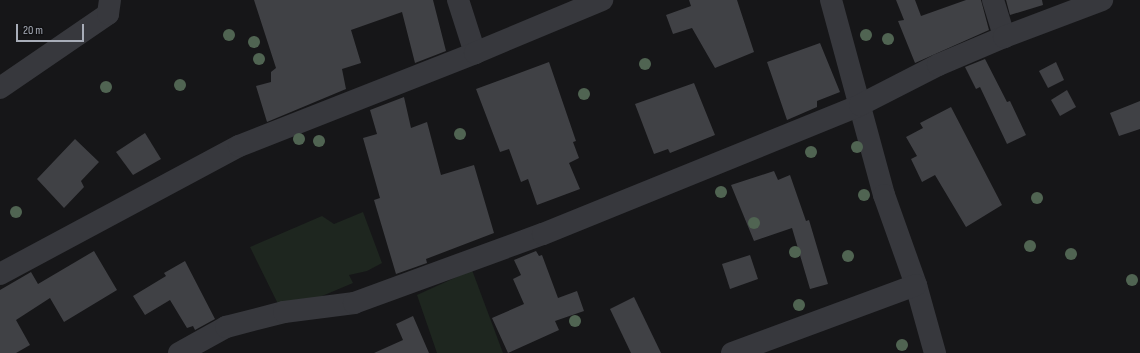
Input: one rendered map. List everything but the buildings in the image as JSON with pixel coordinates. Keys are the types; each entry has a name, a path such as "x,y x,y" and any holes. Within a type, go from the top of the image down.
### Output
{"street":[{"path":"0,88 108,14 110,0"},
{"path":"458,0 474,53"},
{"path":"0,274 239,146 474,53 602,0"},
{"path":"831,0 884,195 916,285 935,353"},
{"path":"992,0 1004,37"},
{"path":"179,353 226,327 254,317 354,303 543,234 860,105 938,65 1004,37 1102,0"},
{"path":"732,353 916,285"}],"shaded area":[{"path":"363,212 382,263 367,271 349,275 353,283 303,304 279,306 250,247 322,216 334,224"},
{"path":"472,270 503,353 437,353 417,295"}]}
